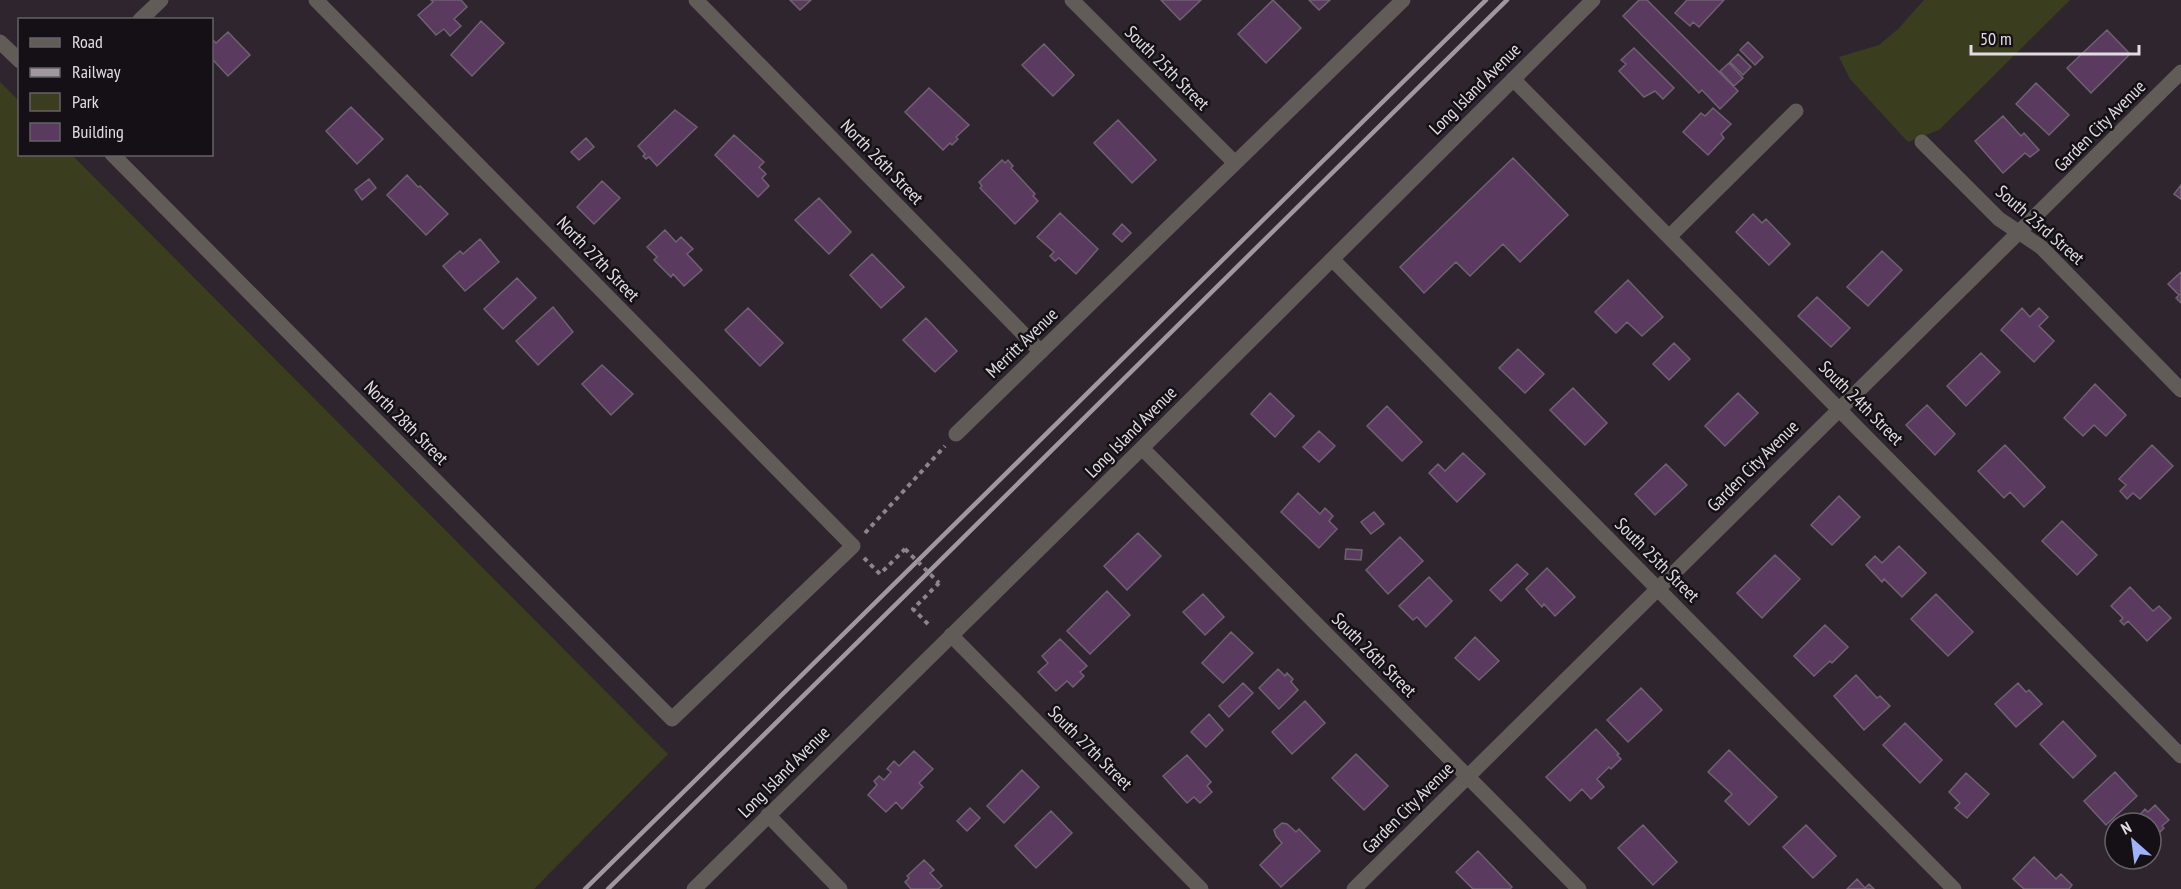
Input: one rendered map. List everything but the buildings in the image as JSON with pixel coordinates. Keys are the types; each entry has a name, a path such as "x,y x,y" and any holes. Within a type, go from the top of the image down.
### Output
{"street":[{"path":"142,18 161,0"},
{"name":"North 27th Street","path":"316,0 853,546"},
{"name":"North 26th Street","path":"696,0 1041,352"},
{"name":"South 25th Street","path":"1072,0 1235,163"},
{"name":"Merritt Avenue","path":"956,434 1403,0"},
{"name":"Long Island Avenue","path":"694,889 1593,0"},
{"path":"0,42 18,60"},
{"name":"Garden City Avenue","path":"1354,889 2181,72"},
{"name":"South 24th Street","path":"1513,79 2181,756"},
{"path":"1669,237 1796,111"},
{"name":"South 23rd Street","path":"1922,142 1999,219 2041,247 2181,390"},
{"name":"North 28th Street","path":"114,156 672,719 853,546"},
{"name":"South 25th Street","path":"1332,259 1954,889"},
{"name":"South 26th Street","path":"1142,448 1579,889"},
{"name":"South 27th Street","path":"951,635 1201,889"},
{"path":"768,815 840,889"}],"path":[{"path":"853,546 956,434"},
{"path":"881,573 905,549 939,583 913,609 928,624"}],"green space":[{"path":"1924,0 2070,0 1939,130 1908,142 1850,79 1839,57 1879,45 1898,29"},
{"path":"0,82 18,100 18,156 73,156 668,754 534,889 0,889"}],"railway":[{"path":"585,889 1486,0"},
{"path":"608,889 1507,0"}]}
